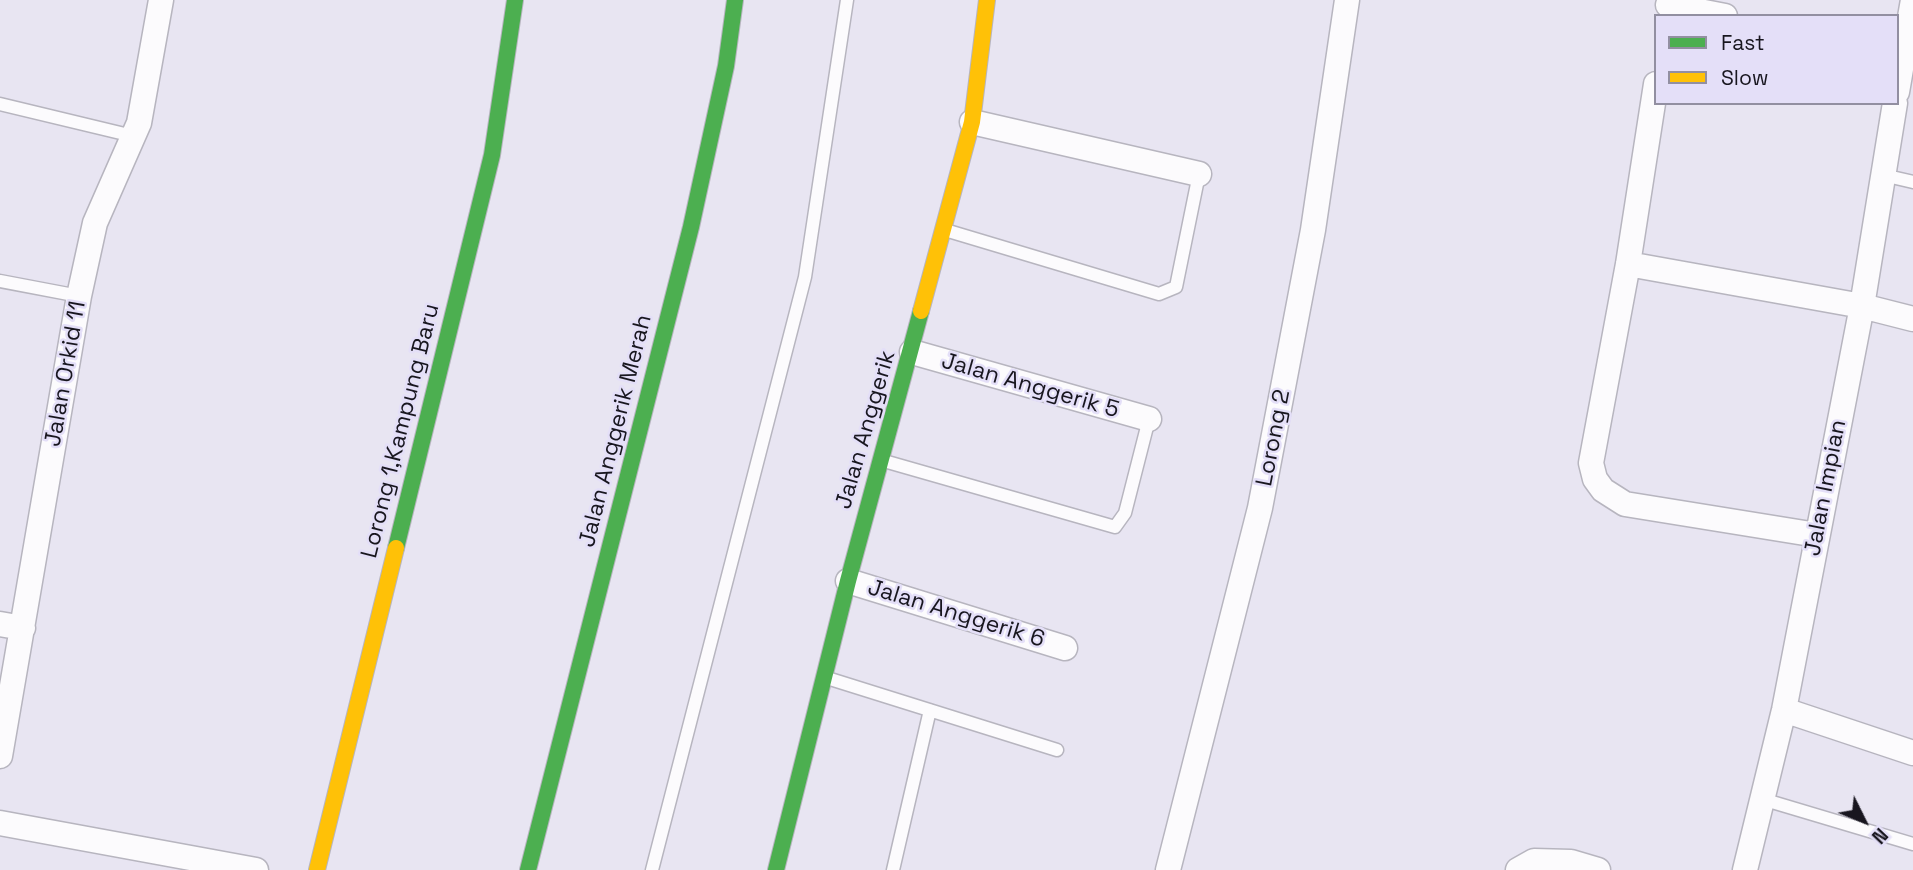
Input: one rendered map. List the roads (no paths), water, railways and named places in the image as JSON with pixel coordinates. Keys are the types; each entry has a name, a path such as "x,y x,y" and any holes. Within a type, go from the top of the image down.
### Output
{"street":[{"name":"Jalan Orkid 11","path":"0,756 11,626 79,296 95,223 139,123 161,0"},
{"name":"Lorong 1,Kampung Baru","path":"317,870 492,155 515,0"},
{"name":"Jalan Anggerik Merah","path":"527,870 691,227 726,66 735,0"},
{"name":"Jalan Anggerik","path":"776,870 848,581 972,122 987,0"},
{"name":"Lorong 2","path":"1168,870 1261,508 1312,230 1347,0"},
{"path":"1899,82 1913,0"},
{"path":"1668,7 1712,14"},
{"path":"1654,97 1628,264 1591,463 1595,479 1603,490 1626,505 1817,535"},
{"name":"Jalan Impian","path":"1745,870 1784,710 1862,306 1895,105"},
{"path":"972,122 1199,174"},
{"path":"1628,264 1862,306 1913,319"},
{"name":"Jalan Anggerik 5","path":"912,352 1149,419"},
{"name":"Jalan Anggerik 6","path":"848,581 1065,648"},
{"path":"1784,710 1913,753"},
{"path":"0,823 220,867 256,870"},
{"path":"1518,870 1534,861 1571,862 1598,870"}],"lane":[{"path":"652,870 805,277 847,0"},
{"path":"0,104 133,136"},
{"path":"943,229 1159,294 1176,287 1199,174"},
{"path":"1883,175 1913,182"},
{"path":"0,281 79,296"},
{"path":"880,460 1115,527 1125,513 1149,419"},
{"path":"824,677 1056,750"},
{"path":"893,870 930,710"},
{"path":"1762,799 1913,844"}]}
